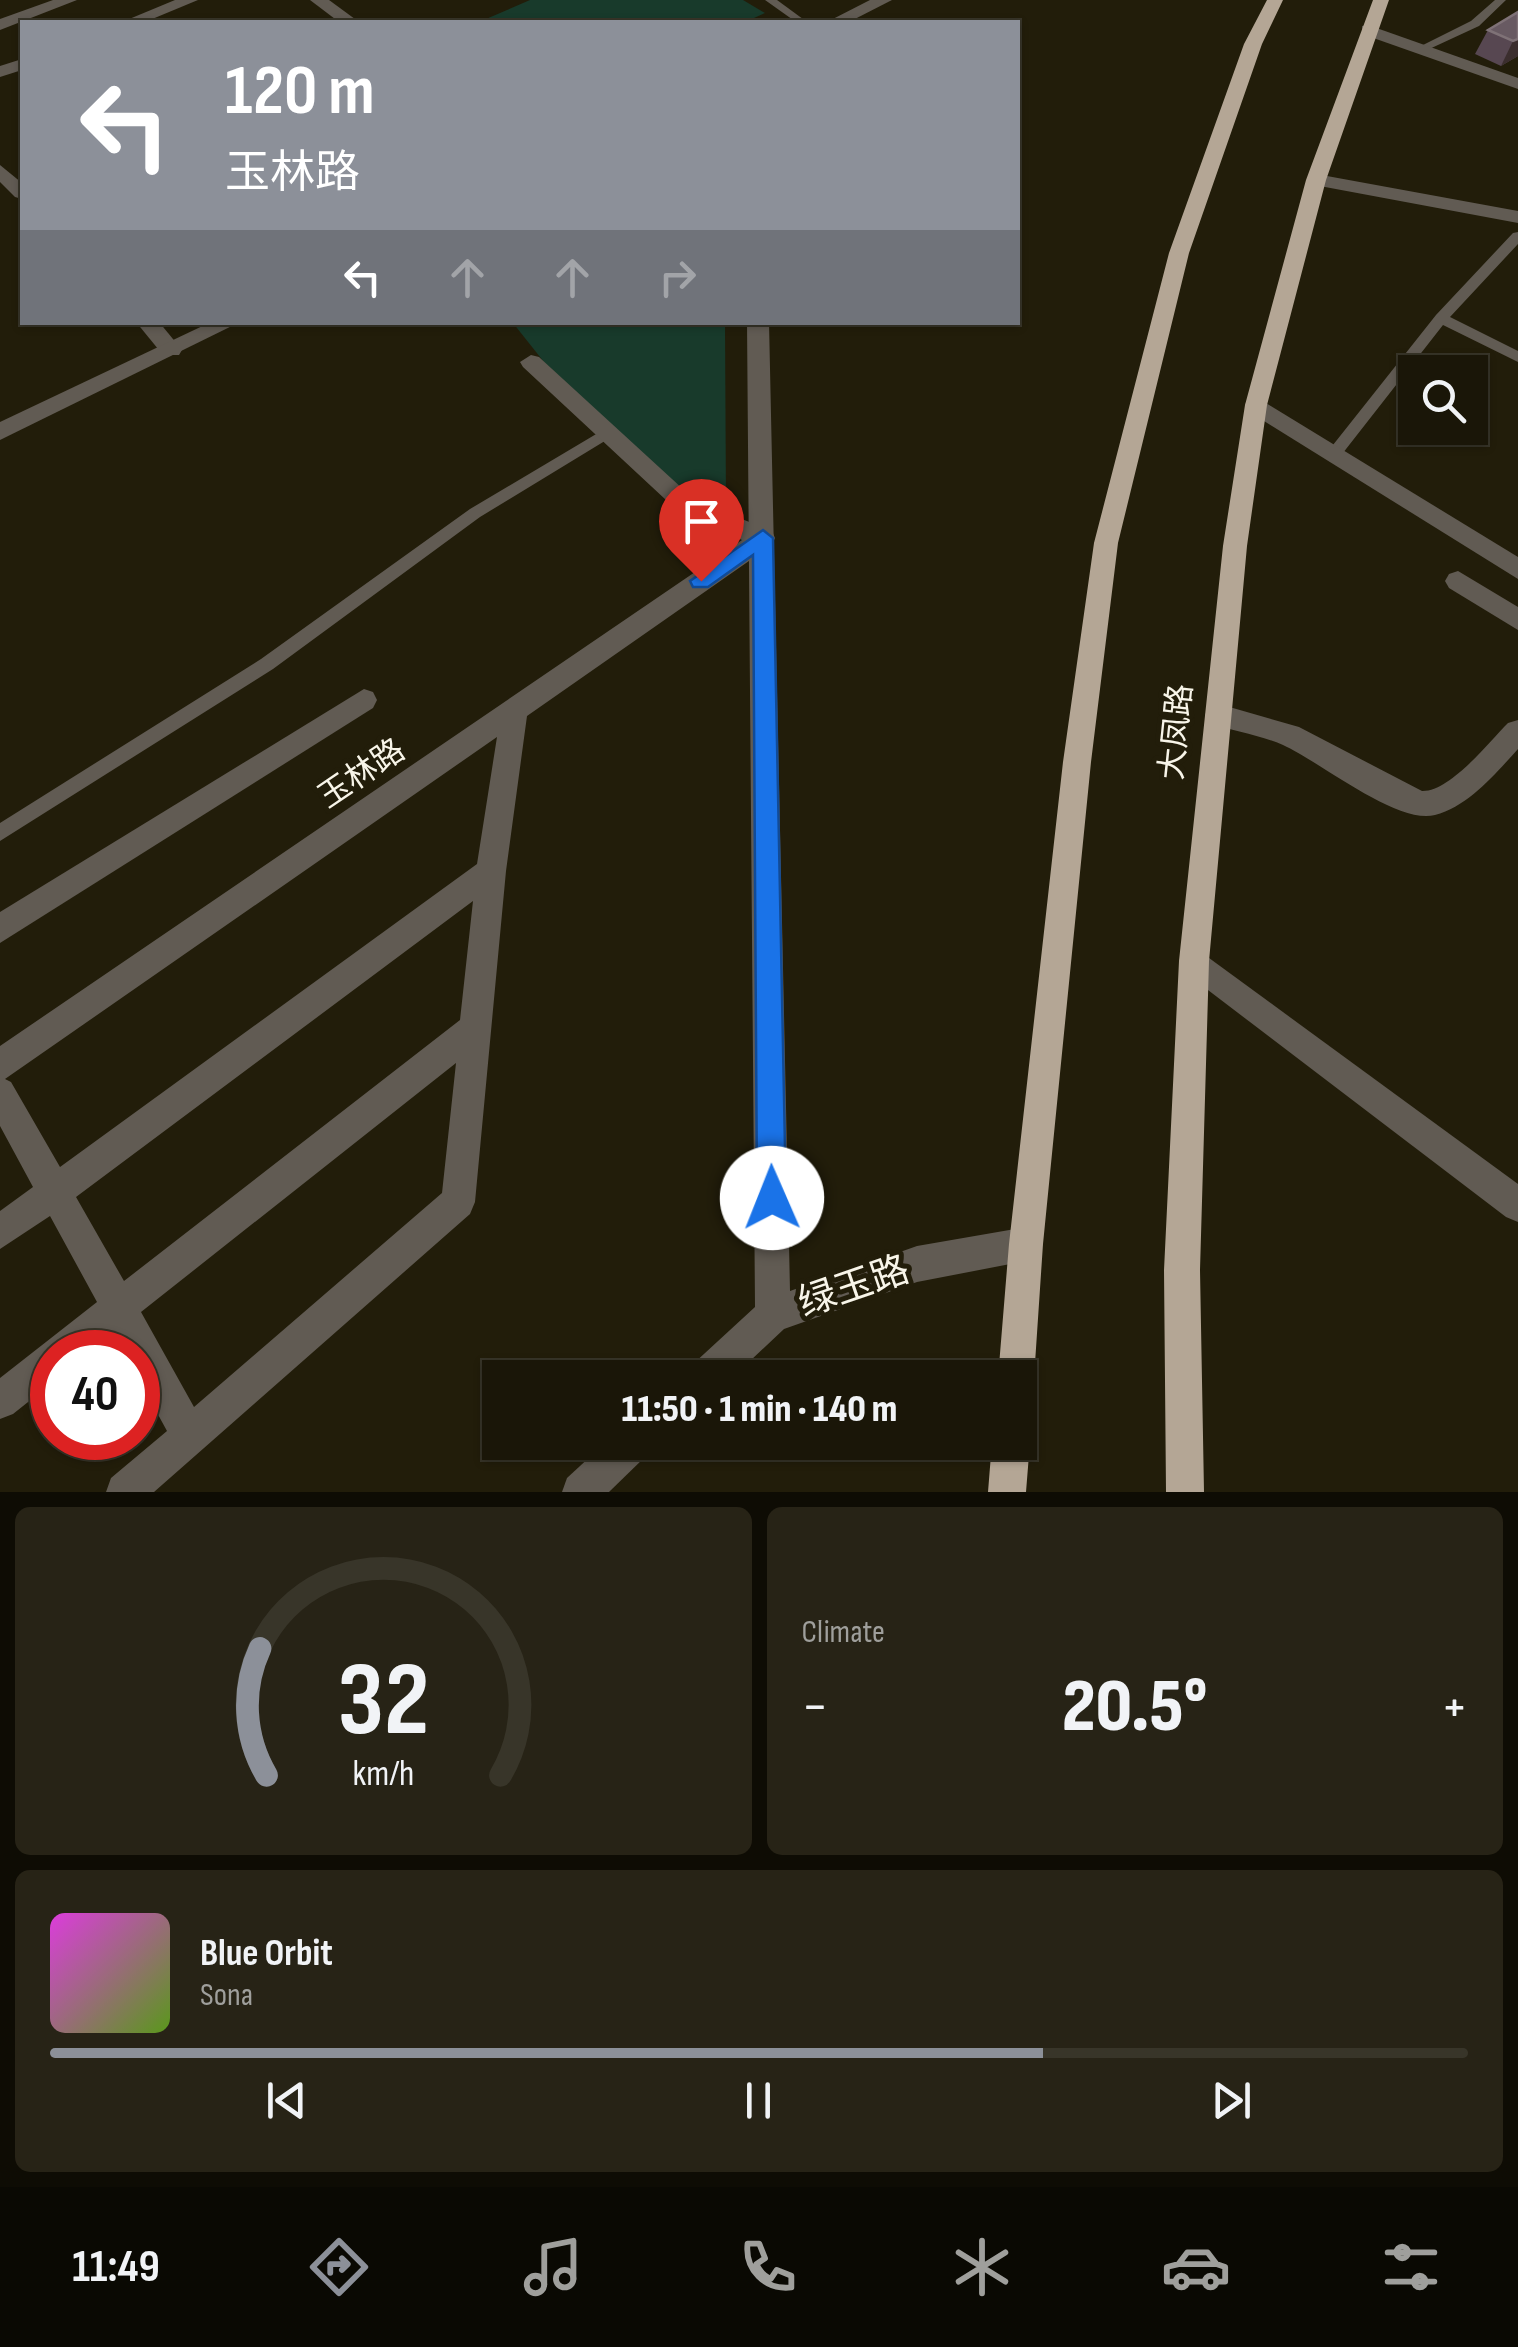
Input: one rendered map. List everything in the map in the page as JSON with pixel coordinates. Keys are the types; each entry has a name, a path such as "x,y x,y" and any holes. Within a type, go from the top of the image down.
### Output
{"highway":[{"path":"1017,1360 1077,762 1106,543 1179,253 1252,44 1275,0"},
{"name":"大凤路","path":"1184,1492 1182,1270 1194,961 1235,546 1256,405 1316,180 1380,0"},
{"path":"1007,1492 1010,1460"}],"street":[{"path":"0,25 69,0"},
{"path":"136,20 190,0"},
{"path":"318,0 347,20"},
{"path":"840,20 884,0"},
{"path":"1368,30 1518,84"},
{"path":"0,171 20,191"},
{"path":"1316,180 1518,217"},
{"path":"149,325 171,350"},
{"path":"0,432 224,325"},
{"path":"758,325 773,1315"},
{"path":"531,362 688,507 763,538"},
{"path":"1256,405 1518,570"},
{"name":"玉林路","path":"0,1065 763,538"},
{"path":"1458,581 1518,620"},
{"path":"0,929 364,700"},
{"path":"125,1492 458,1202 491,871 514,712"},
{"path":"1219,714 1289,735 1403,798 1422,804 1433,803 1460,786 1518,732"},
{"path":"0,1232 491,871"},
{"path":"1194,961 1518,1205"},
{"path":"90,1330 475,1028"},
{"path":"0,1093 191,1438"},
{"name":"绿玉路","path":"724,1360 773,1315 916,1264 1026,1244"},
{"path":"0,1401 30,1377"},
{"path":"586,1491 616,1460"}],"lane":[{"path":"770,0 799,20"},
{"path":"1421,49 1451,37 1492,12 1502,0"},
{"path":"1334,454 1441,318 1518,236"},
{"path":"1441,318 1518,357"},
{"path":"0,833 267,664 475,513 608,432"}],"green space":[{"path":"530,0 743,0 765,13 749,20 484,20"},
{"path":"515,325 725,325 726,506 685,493 544,362"}],"building":[{"path":"1518,12 1518,39 1513,41 1488,30"}],"route":[{"path":"701,581 763,538 772,1198"}]}
